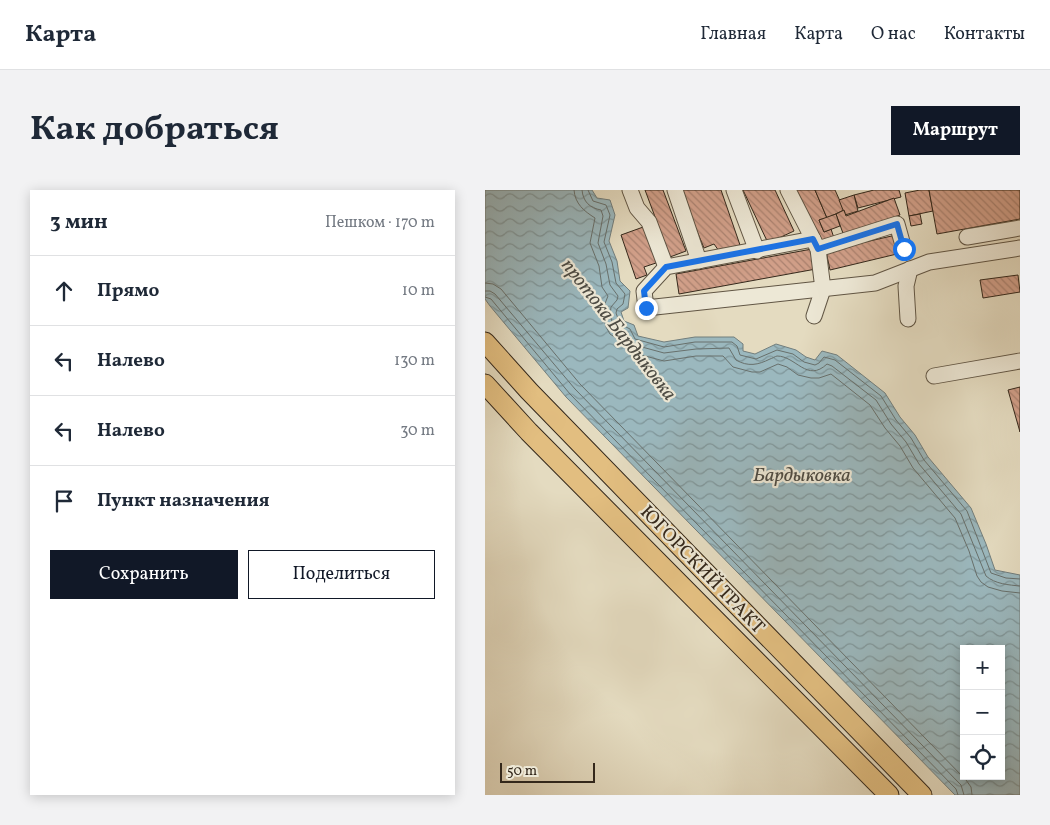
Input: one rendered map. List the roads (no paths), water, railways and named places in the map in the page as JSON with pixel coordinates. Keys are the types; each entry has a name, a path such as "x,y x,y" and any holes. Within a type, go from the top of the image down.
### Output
{"main road":[{"name":"ЮГОРСКИЙ ТРАКТ","path":"485,342 569,433 922,795"},
{"name":"ЮГОРСКИЙ ТРАКТ","path":"485,384 529,432 889,795"}],"lane":[{"path":"630,190 637,208 649,222 666,267"},
{"path":"675,190 699,261"},
{"path":"734,190 757,251"},
{"path":"788,190 815,244 823,289 814,316"},
{"path":"904,249 897,224 815,244 757,251 666,267 644,291 646,308 875,283 929,262 1020,248"},
{"path":"967,237 1020,228"},
{"path":"908,319 906,286 910,270"},
{"path":"934,376 1020,361"}],"water":[{"name":"Бардыковка","path":"485,190 592,190 597,198 610,200 615,215 609,241 617,261 620,281 630,291 628,308 621,312 624,321 634,325 638,336 664,342 695,337 734,337 743,344 743,351 755,354 776,344 796,350 806,357 815,360 822,351 837,355 885,393 928,457 971,508 995,570 1020,575 1020,795 955,795 566,397 485,299"}],"water label":[{"name":"протока Бардыковка","path":"618,330"}]}
